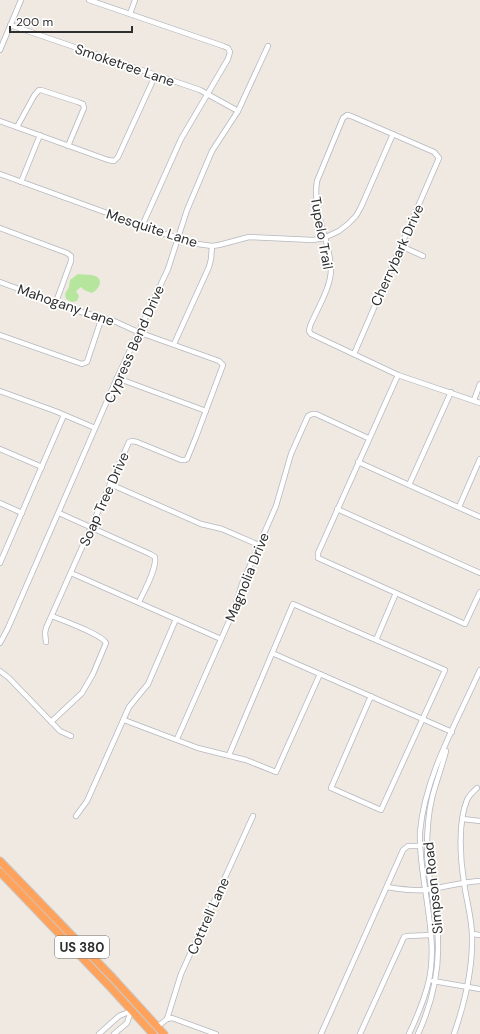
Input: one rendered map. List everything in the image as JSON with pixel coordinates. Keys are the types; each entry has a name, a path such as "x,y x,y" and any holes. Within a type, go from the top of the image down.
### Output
{"highway":[{"name":"US 380","path":"0,861 4,876 153,1034"},
{"name":"US 380","path":"4,876 113,978 164,1034"}],"street":[{"path":"0,50 20,0"},
{"path":"89,0 229,49 228,58 181,139 142,226"},
{"path":"130,14 135,0"},
{"name":"Smoketree Lane","path":"10,25 208,94 238,111"},
{"name":"Cypress Bend Drive","path":"0,643 59,513 117,378 168,269 187,210 212,151 238,111 268,46"},
{"path":"0,121 114,161 118,157 155,76"},
{"path":"17,127 34,96 39,90 78,102 84,106 84,108 68,146"},
{"name":"Tupelo Trail","path":"354,354 311,334 309,331 330,279 331,269 315,202 315,191 317,181 343,118 347,115 393,134"},
{"name":"Mesquite Lane","path":"0,174 142,226 198,244 212,246 220,245 249,237 313,240 324,238 339,231 356,216 393,134"},
{"name":"Cherrybark Drive","path":"354,354 438,160 438,155 434,152 393,134"},
{"path":"21,182 40,135"},
{"path":"0,228 67,253 71,256 71,261 56,302"},
{"path":"174,344 209,267 212,246"},
{"path":"401,246 423,256"},
{"name":"Mahogany Lane","path":"0,282 86,313 114,321 138,332 219,360 222,363"},
{"path":"0,335 80,364 84,364 87,362 102,317"},
{"path":"354,354 398,374 480,403"},
{"name":"Soap Tree Drive","path":"46,642 45,633 52,616 130,441 137,442 177,459 187,459 223,367 222,363"},
{"path":"398,374 368,438 317,556 319,559 466,624 480,592"},
{"path":"117,378 206,412"},
{"path":"474,400 480,384"},
{"path":"0,391 95,428"},
{"path":"409,485 451,392"},
{"name":"Magnolia Drive","path":"177,739 234,610 242,584 276,506 291,454 308,416 316,414 368,438"},
{"path":"1,560 64,415"},
{"path":"0,449 42,467"},
{"path":"458,507 480,459"},
{"path":"358,462 480,517"},
{"path":"110,484 201,524 222,529 259,545"},
{"path":"0,503 22,513"},
{"path":"337,509 480,573"},
{"path":"59,513 155,557 156,562 139,602"},
{"path":"71,573 221,639"},
{"path":"376,640 396,593"},
{"path":"229,755 293,604 445,670 381,810 331,788 371,696"},
{"path":"51,722 82,693 106,643 104,639 52,616"},
{"path":"76,816 88,801 132,704 148,684 176,619"},
{"path":"272,652 452,732"},
{"name":"Simpson Road","path":"410,1034 425,996 431,967 431,935 420,846 424,804 436,768 480,670"},
{"path":"0,671 10,678 60,731 71,736"},
{"path":"124,720 205,750 256,763 276,772 320,674"},
{"name":"Simpson Road","path":"418,1034 428,1012 436,981 438,936 427,851 428,817 442,770 448,742"},
{"path":"454,1034 468,986 472,960 470,907 464,882 461,837 462,819 467,799 477,788"},
{"name":"Cottrell Lane","path":"167,1019 180,978 253,816"},
{"path":"462,819 480,821"},
{"name":"Simpson Road","path":"321,1034 403,850 408,846 420,846"},
{"path":"387,887 406,890 425,890 464,882 480,881"},
{"path":"472,934 480,935"},
{"path":"360,1034 404,937 431,935"},
{"path":"429,980 480,989"},
{"path":"99,1034 119,1016 131,1011"},
{"path":"114,1034 127,1023 131,1011"},
{"path":"157,1027 167,1019 174,1018 216,1034"}],"green space":[{"path":"78,274 95,276 100,280 100,285 92,293 81,287 76,291 79,296 77,301 72,302 66,299 65,294 69,287 70,280"}]}
